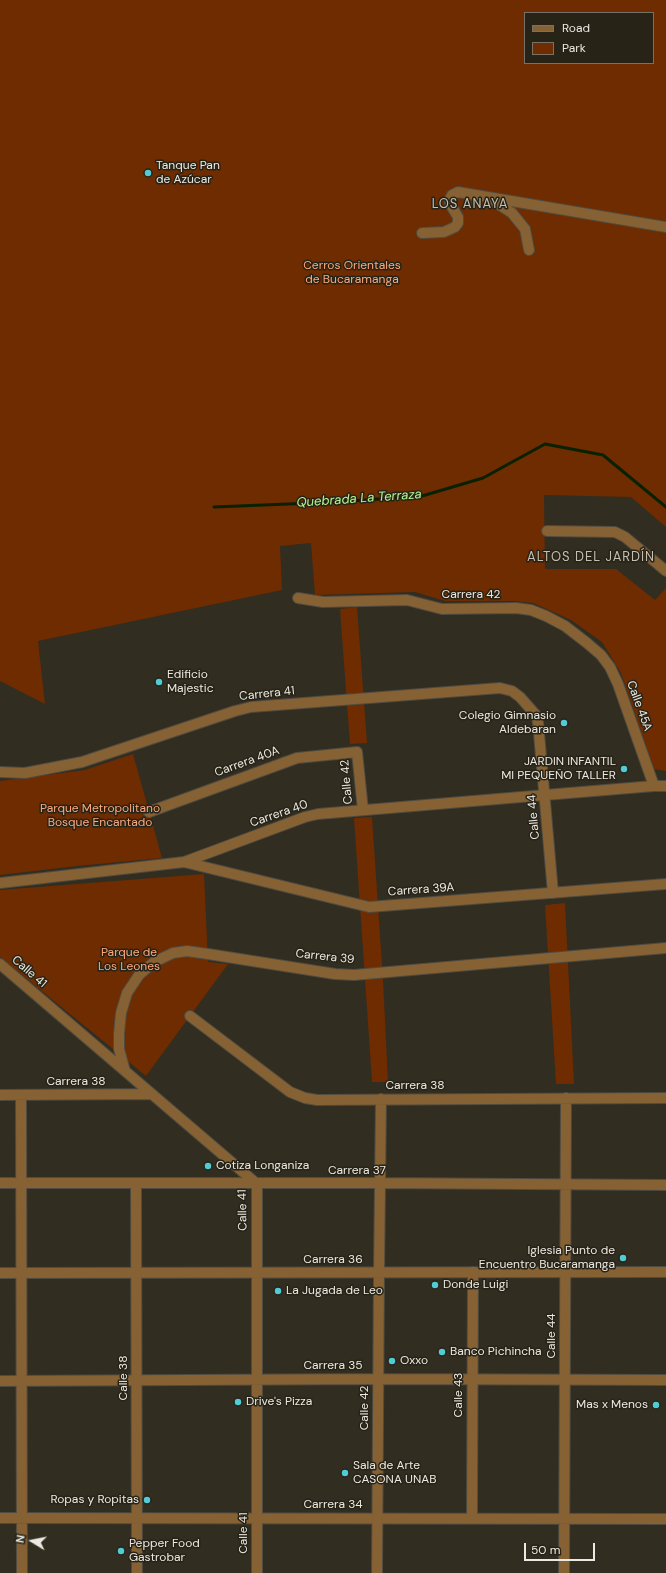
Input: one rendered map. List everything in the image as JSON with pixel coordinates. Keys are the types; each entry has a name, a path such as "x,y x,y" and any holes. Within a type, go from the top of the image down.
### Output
{"street":[{"path":"422,233 444,232 455,228 458,223 458,217 450,204 450,199 456,192 666,227"},
{"path":"489,198 512,213 525,229 529,250"},
{"path":"547,531 615,532 625,537 666,571"},
{"name":"Carrera 42","path":"298,598 323,602 406,600 442,610 516,608 531,610 565,626 587,643"},
{"name":"Calle 45A","path":"587,643 601,655 610,667 618,684 654,786"},
{"name":"Carrera 41","path":"0,772 25,773 82,762 234,711 251,708 500,688 512,691 520,697"},
{"name":"Calle 44","path":"520,697 535,714 538,722 553,893"},
{"name":"Calle 42","path":"357,752 363,810"},
{"name":"Carrera 40A","path":"149,812 297,758 357,752"},
{"name":"Carrera 40","path":"0,883 184,862 305,817 318,814 545,794 666,786"},
{"name":"Carrera 39A","path":"184,862 369,907 666,884"},
{"name":"Carrera 39","path":"125,1071 120,1048 119,1034 120,1012 127,993 140,975 154,962 173,953 188,951 335,974 354,974 666,948"},
{"name":"Calle 41","path":"0,964 257,1184 257,1573"},
{"name":"Carrera 38","path":"190,1016 290,1092 305,1098 317,1100 666,1098"},
{"name":"Carrera 38","path":"0,1095 152,1094"},
{"path":"21,1095 22,1573"},
{"name":"Calle 44","path":"564,1573 566,1098"},
{"name":"Calle 42","path":"377,1573 381,1099"},
{"name":"Carrera 37","path":"0,1184 136,1183 666,1186"},
{"name":"Calle 38","path":"136,1183 137,1573"},
{"name":"Calle 43","path":"472,1518 473,1272"},
{"name":"Carrera 36","path":"0,1273 666,1272"},
{"name":"Carrera 35","path":"0,1381 378,1379 666,1380"},
{"name":"Carrera 34","path":"0,1518 666,1518"}],"green space":[{"name":"Cerros Orientales de Bucaramanga","path":"0,0 666,0 666,527 631,497 544,495 545,569 616,569 655,600 666,588 666,771 654,769 621,673 602,642 571,620 533,603 513,601 445,601 415,592 315,595 311,543 280,546 282,590 38,641 45,704 0,681"},
{"path":"357,607 367,743 350,744 340,609"},
{"name":"Parque Metropolitano Bosque Encantado","path":"133,754 162,858 0,875 0,781 85,770"},
{"path":"372,817 388,1082 372,1082 354,818"},
{"name":"Parque de Los Leones","path":"204,874 208,962 228,964 146,1076 0,957 0,890"},
{"path":"565,903 574,1084 556,1084 545,905"}],"waterway":[{"name":"Quebrada La Terraza","path":"214,507 337,502 422,496 483,478 545,444 603,455 666,507"}],"place":[{"name":"Tanque Pan de Azúcar","path":"148,173"},
{"name":"Edificio Majestic","path":"159,682"},
{"name":"Colegio Gimnasio Aldebaran","path":"564,723"},
{"name":"JARDIN INFANTIL MI PEQUEÑO TALLER","path":"624,769"},
{"name":"Cotiza Longaniza","path":"208,1166"},
{"name":"Iglesia Punto de Encuentro Bucaramanga","path":"623,1258"},
{"name":"Donde Luigi","path":"435,1285"},
{"name":"La Jugada de Leo","path":"278,1291"},
{"name":"Banco Pichincha","path":"442,1352"},
{"name":"Oxxo","path":"392,1361"},
{"name":"Drive's Pizza","path":"238,1402"},
{"name":"Mas x Menos","path":"656,1405"},
{"name":"Sala de Arte CASONA UNAB","path":"345,1473"},
{"name":"Ropas y Ropitas","path":"147,1500"},
{"name":"Pepper Food Gastrobar","path":"121,1551"}],"district":[{"name":"LOS ANAYA","path":"470,205"},
{"name":"ALTOS DEL JARDÍN","path":"591,558"}]}
